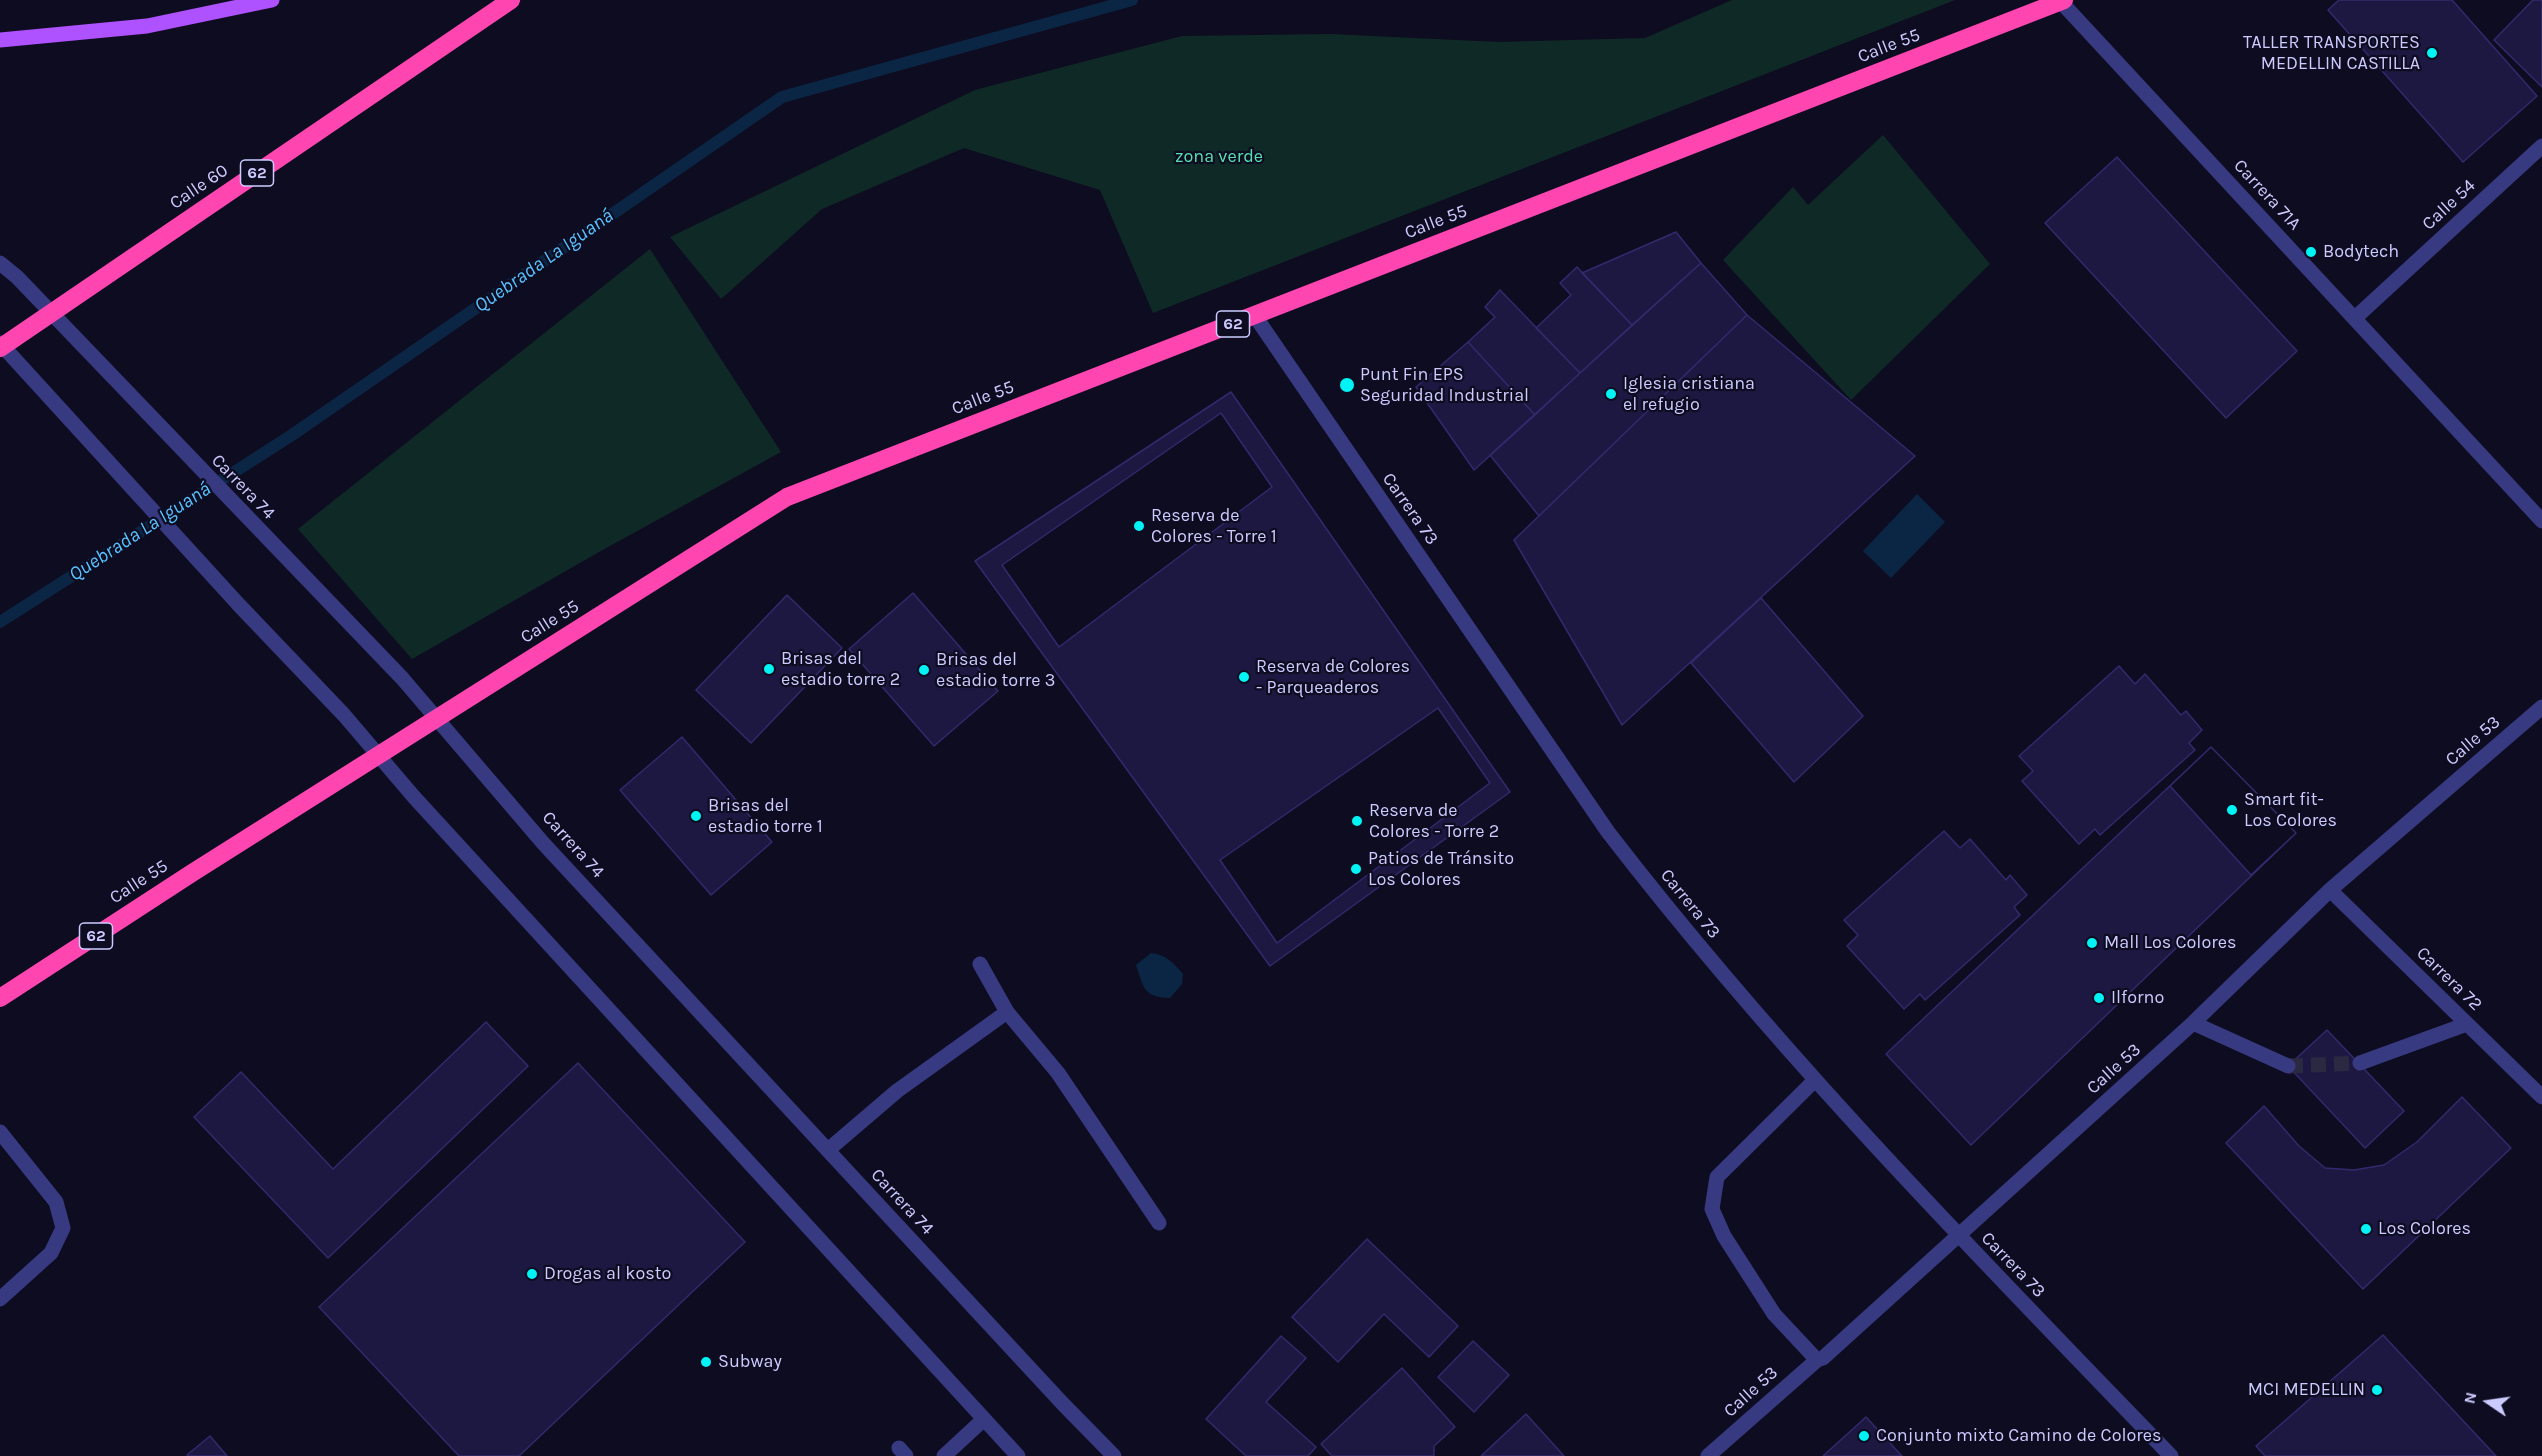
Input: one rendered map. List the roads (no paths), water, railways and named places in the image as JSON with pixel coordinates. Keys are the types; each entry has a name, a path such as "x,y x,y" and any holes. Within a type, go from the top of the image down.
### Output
{"highway":[{"name":"Calle 60","path":"1,346 52,314 511,0"},
{"name":"Calle 55","path":"0,998 787,496 2062,1"}],"main road":[{"path":"0,40 147,26 272,0"}],"street":[{"name":"Carrera 71A","path":"2062,1 2542,521"},
{"name":"Calle 54","path":"2355,318 2542,146"},
{"name":"Carrera 74","path":"0,262 17,277 402,678 543,843 1114,1456"},
{"name":"Carrera 73","path":"1255,316 1608,832 1671,913 1814,1081 1958,1236 2171,1456"},
{"path":"1,346 239,605 344,715 414,797 1018,1456"},
{"name":"Calle 53","path":"1708,1456 1817,1360 1823,1358 2193,1023 2330,890 2542,707"},
{"name":"Carrera 72","path":"2330,890 2542,1097"},
{"path":"980,964 1007,1012 1058,1073 1160,1223"},
{"path":"828,1150 897,1091 1007,1012"},
{"path":"2193,1023 2288,1066"},
{"path":"2360,1063 2467,1024"},
{"path":"1814,1081 1717,1177 1712,1209 1724,1236 1774,1314 1817,1360"},
{"path":"0,1132 56,1202 63,1228 51,1253 0,1299"},
{"path":"944,1456 984,1419"}],"water":[{"path":"1917,494 1945,522 1891,578 1863,551"},
{"path":"1151,953 1169,960 1183,974 1182,984 1170,998 1154,996 1143,985 1136,965"}],"waterway":[{"name":"Quebrada La Iguaná","path":"0,622 292,435 782,97 1132,0"}],"tunnel":[{"path":"2288,1066 2360,1063"}],"place":[{"name":"TALLER TRANSPORTES MEDELLIN CASTILLA","path":"2432,53"},
{"name":"Bodytech","path":"2311,252"},
{"name":"Punt Fin EPS Seguridad Industrial","path":"1347,385"},
{"name":"Iglesia cristiana el refugio","path":"1611,394"},
{"name":"Reserva de Colores - Torre 1","path":"1139,526"},
{"name":"Brisas del estadio torre 2","path":"769,669"},
{"name":"Brisas del estadio torre 3","path":"924,670"},
{"name":"Reserva de Colores - Parqueaderos","path":"1244,677"},
{"name":"Smart fit- Los Colores","path":"2232,810"},
{"name":"Brisas del estadio torre 1","path":"696,816"},
{"name":"Reserva de Colores - Torre 2","path":"1357,821"},
{"name":"Patios de Tránsito Los Colores","path":"1356,869"},
{"name":"Mall Los Colores","path":"2092,943"},
{"name":"Ilforno","path":"2099,998"},
{"name":"Los Colores","path":"2366,1229"},
{"name":"Drogas al kosto","path":"532,1274"},
{"name":"Subway","path":"706,1362"},
{"name":"MCI MEDELLIN","path":"2377,1390"},
{"name":"Conjunto mixto Camino de Colores","path":"1864,1436"}],"park label":[{"name":"zona verde","path":"1219,157"}]}
